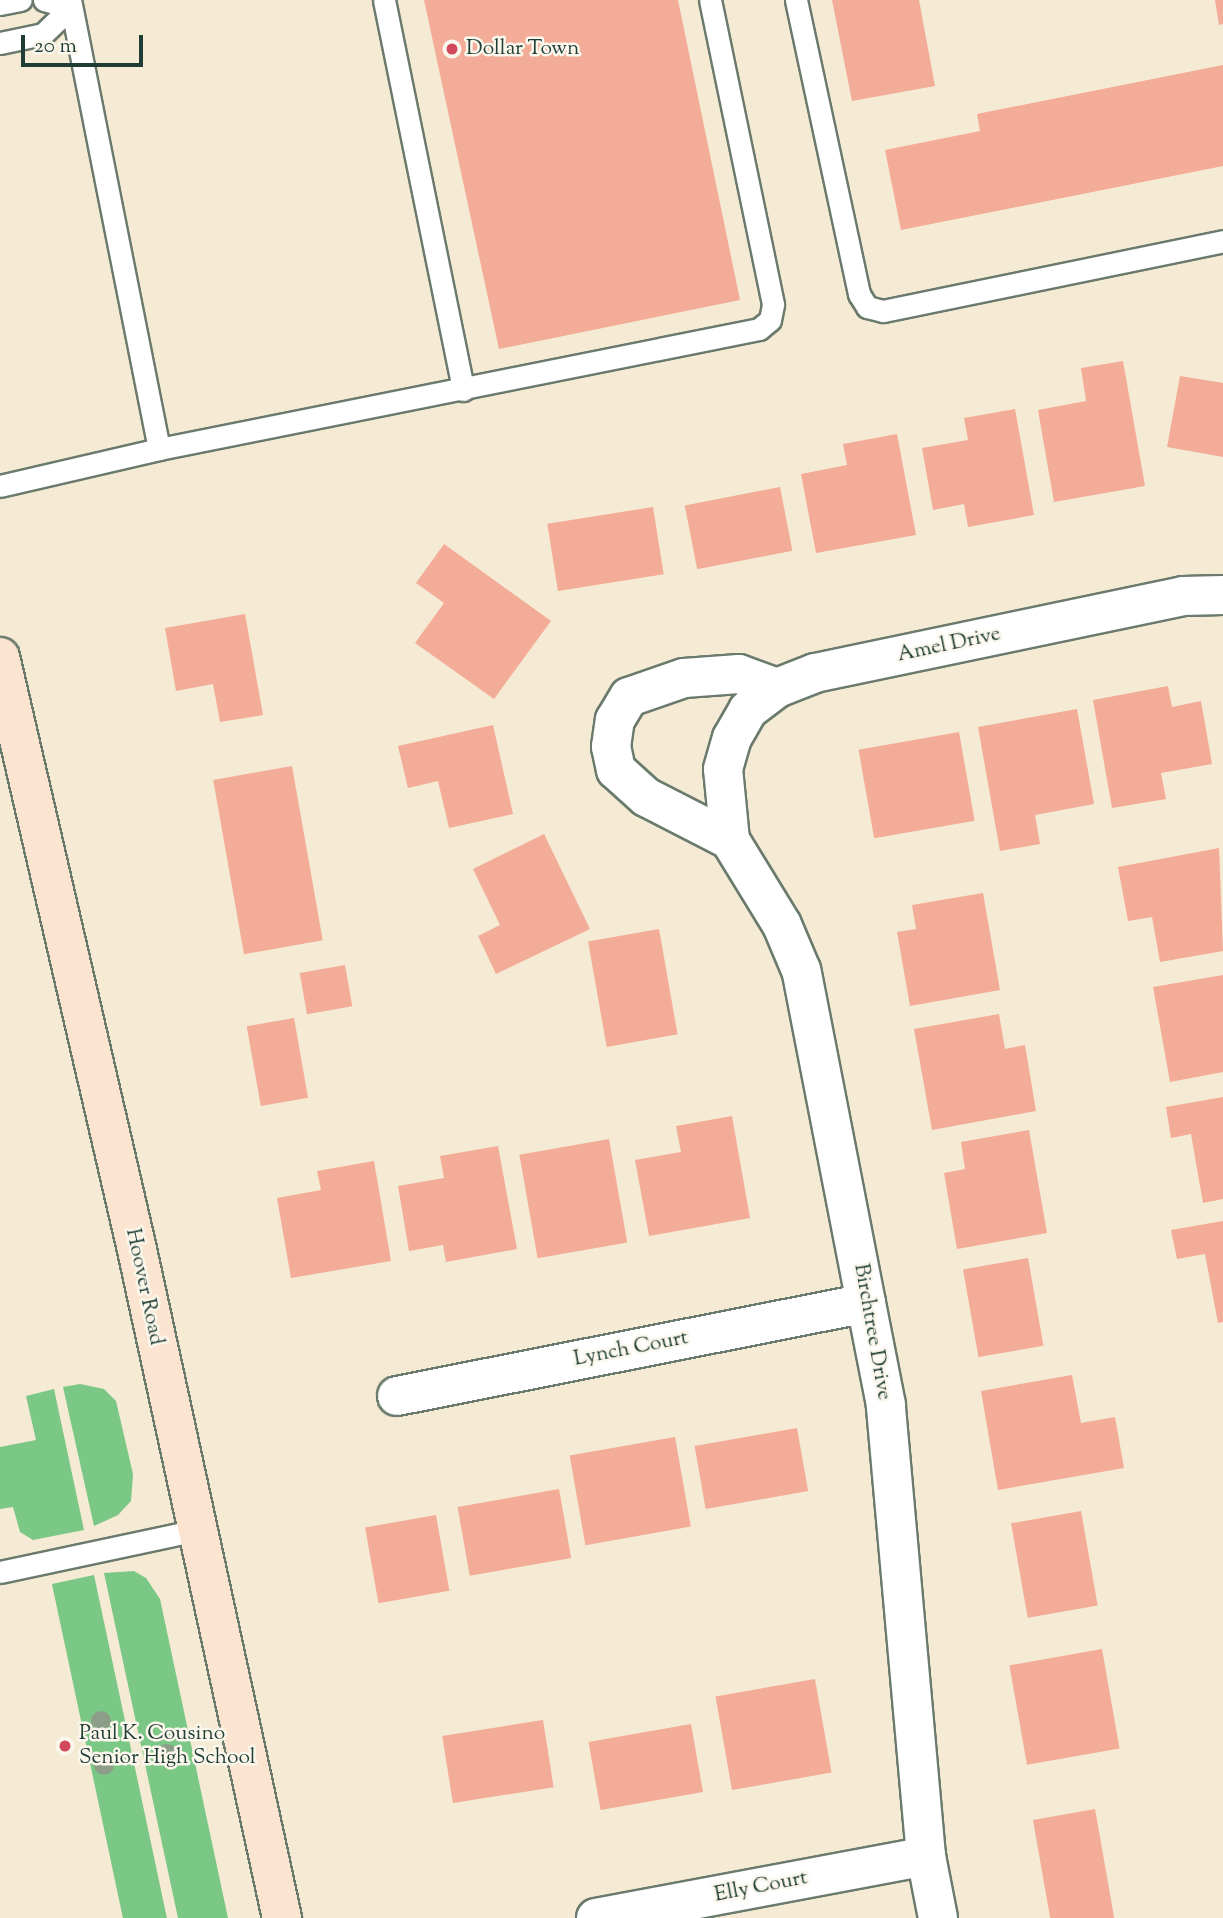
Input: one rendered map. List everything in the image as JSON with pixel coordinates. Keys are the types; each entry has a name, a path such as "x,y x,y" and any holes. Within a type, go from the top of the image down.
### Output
{"main road":[{"name":"Hoover Road","path":"0,657 198,1530 282,1918"}],"street":[{"name":"Amel Drive","path":"723,769 732,738 748,710 777,688 815,673 1183,596 1223,595"},
{"path":"730,840 646,797 616,770 611,747 615,720 629,697 684,678 739,674 777,688"},
{"name":"Birchtree Drive","path":"723,769 730,840 782,925 801,970 886,1405 926,1856 938,1918"},
{"name":"Lynch Court","path":"397,1396 866,1303"},
{"name":"Elly Court","path":"596,1918 926,1856"}],"lane":[{"path":"0,4 21,0"},
{"path":"44,0 70,4"},
{"path":"384,0 463,390"},
{"path":"0,486 159,449 759,329 770,320 773,304 710,0"},
{"path":"796,0 859,294 867,307 883,311 1223,241"},
{"path":"0,43 43,34 70,4"},
{"path":"70,4 159,449"},
{"path":"0,1572 198,1530"}],"green space":[{"path":"80,1384 104,1389 116,1401 133,1474 131,1501 118,1515 94,1526 63,1387"},
{"path":"54,1389 84,1530 33,1540 20,1532 13,1507 0,1509 0,1447 36,1440 26,1396"},
{"path":"134,1571 146,1578 160,1599 228,1918 178,1918 104,1573"},
{"path":"94,1575 167,1918 123,1918 52,1584"}],"building":[{"path":"424,0 678,0 740,300 499,349"},
{"path":"832,0 919,0 935,86 852,101"},
{"path":"1215,0 1223,0 1223,24 1219,25"},
{"path":"1223,65 1223,166 901,230 885,150 980,131 977,114"},
{"path":"1123,361 1145,486 1054,502 1038,410 1086,401 1081,368"},
{"path":"1180,376 1223,383 1223,457 1167,447"},
{"path":"1015,409 1034,515 968,527 964,504 933,510 922,448 968,440 964,418"},
{"path":"897,434 916,535 816,553 801,474 847,465 843,444"},
{"path":"780,487 792,551 697,569 685,506"},
{"path":"653,507 664,574 558,591 547,524"},
{"path":"444,544 551,621 494,699 415,643 444,603 416,583"},
{"path":"245,614 263,715 220,722 213,684 176,691 165,628"},
{"path":"1168,686 1172,707 1201,701 1212,764 1161,773 1166,799 1112,808 1093,700"},
{"path":"1077,709 1094,804 1035,815 1040,844 1000,851 978,727"},
{"path":"493,725 513,814 449,828 438,781 408,788 398,746"},
{"path":"959,732 975,821 874,838 859,750"},
{"path":"292,766 323,940 244,954 213,780"},
{"path":"544,834 590,929 496,974 478,936 500,925 473,869"},
{"path":"1219,848 1223,951 1160,962 1152,917 1128,921 1118,867"},
{"path":"983,893 1000,990 910,1006 897,932 916,929 912,905"},
{"path":"659,929 678,1034 607,1047 588,942"},
{"path":"345,965 352,1006 307,1014 300,973"},
{"path":"1223,975 1223,1072 1170,1082 1153,987"},
{"path":"999,1014 1005,1049 1025,1045 1036,1111 932,1130 914,1029"},
{"path":"294,1018 308,1098 261,1106 247,1026"},
{"path":"1223,1097 1223,1199 1203,1203 1191,1134 1171,1138 1166,1107"},
{"path":"732,1116 750,1218 649,1236 635,1160 681,1152 676,1126"},
{"path":"1029,1130 1047,1233 957,1249 944,1173 965,1169 961,1142"},
{"path":"609,1139 627,1242 538,1258 519,1155"},
{"path":"498,1146 517,1249 446,1262 443,1245 409,1251 398,1186 444,1178 440,1156"},
{"path":"374,1161 391,1261 291,1278 277,1198 321,1190 317,1171"},
{"path":"1223,1221 1223,1322 1218,1323 1205,1254 1177,1259 1171,1230"},
{"path":"1028,1258 1043,1346 978,1357 963,1269"},
{"path":"1072,1375 1081,1423 1115,1417 1124,1468 998,1490 981,1391"},
{"path":"797,1428 808,1491 706,1509 695,1446"},
{"path":"675,1437 691,1527 585,1545 570,1456"},
{"path":"559,1489 571,1558 470,1576 458,1507"},
{"path":"1081,1511 1098,1606 1028,1618 1011,1523"},
{"path":"436,1515 449,1591 378,1603 365,1528"},
{"path":"1102,1649 1120,1748 1027,1765 1009,1665"},
{"path":"815,1679 831,1773 732,1790 716,1697"},
{"path":"543,1720 554,1787 453,1803 442,1736"},
{"path":"691,1724 703,1792 601,1810 589,1742"},
{"path":"1095,1809 1114,1918 1050,1918 1033,1820"}],"place":[{"name":"Dollar Town","path":"452,49"},
{"name":"Paul K. Cousino Senior High School","path":"65,1746"}]}
